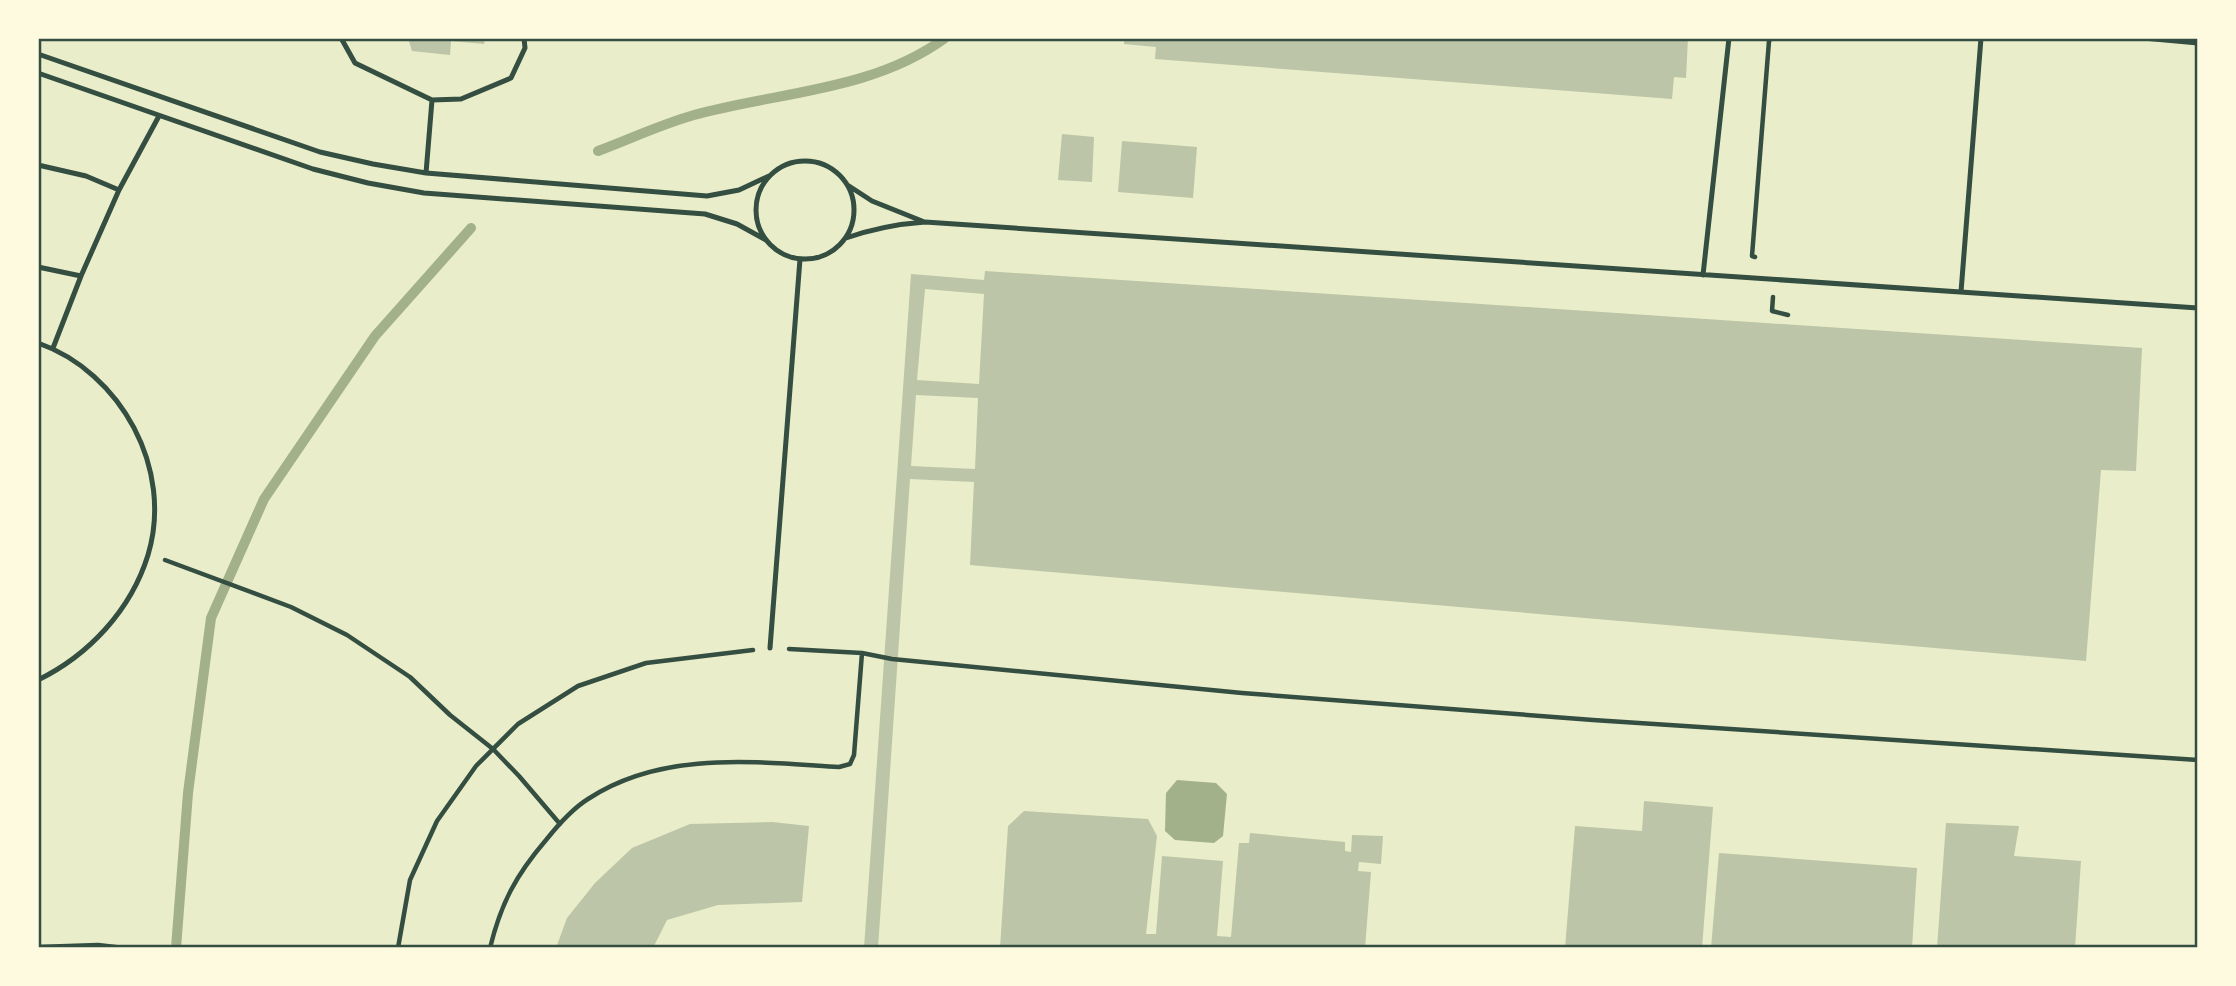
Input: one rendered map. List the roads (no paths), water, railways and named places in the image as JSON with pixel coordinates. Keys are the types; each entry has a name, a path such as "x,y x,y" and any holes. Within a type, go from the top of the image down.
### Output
{"lane":[{"path":"341,38 355,63 432,100 461,99 511,78 525,48 524,38"},
{"path":"1703,275 1728,38"},
{"path":"1961,292 1981,38"},
{"path":"2143,38 2197,43"},
{"path":"38,54 320,152 373,164 426,173 707,196 739,190 769,176 784,165 802,160 820,163 836,172 848,186 881,205 925,222"},
{"path":"38,73 313,169 368,183 424,192 705,214 737,224 766,240 787,256 800,259 817,258 834,250 846,238 853,222 854,203 848,186"},
{"path":"426,173 432,100"},
{"path":"53,348 81,275 119,190 159,116"},
{"path":"38,165 86,176 119,190"},
{"path":"766,240 758,225 756,208 760,191 769,176"},
{"path":"846,238 871,229 925,222 2197,308"},
{"path":"770,648 800,259"},
{"path":"38,267 81,275"},
{"path":"38,343 53,348 88,370 117,399 138,434 151,473 154,514 148,554 128,599 99,638 61,669 38,680"}],"waterway":[{"path":"598,151 694,115 856,80 917,56 945,38"},
{"path":"176,948 188,793 211,618 264,499 375,336 471,228"}]}
